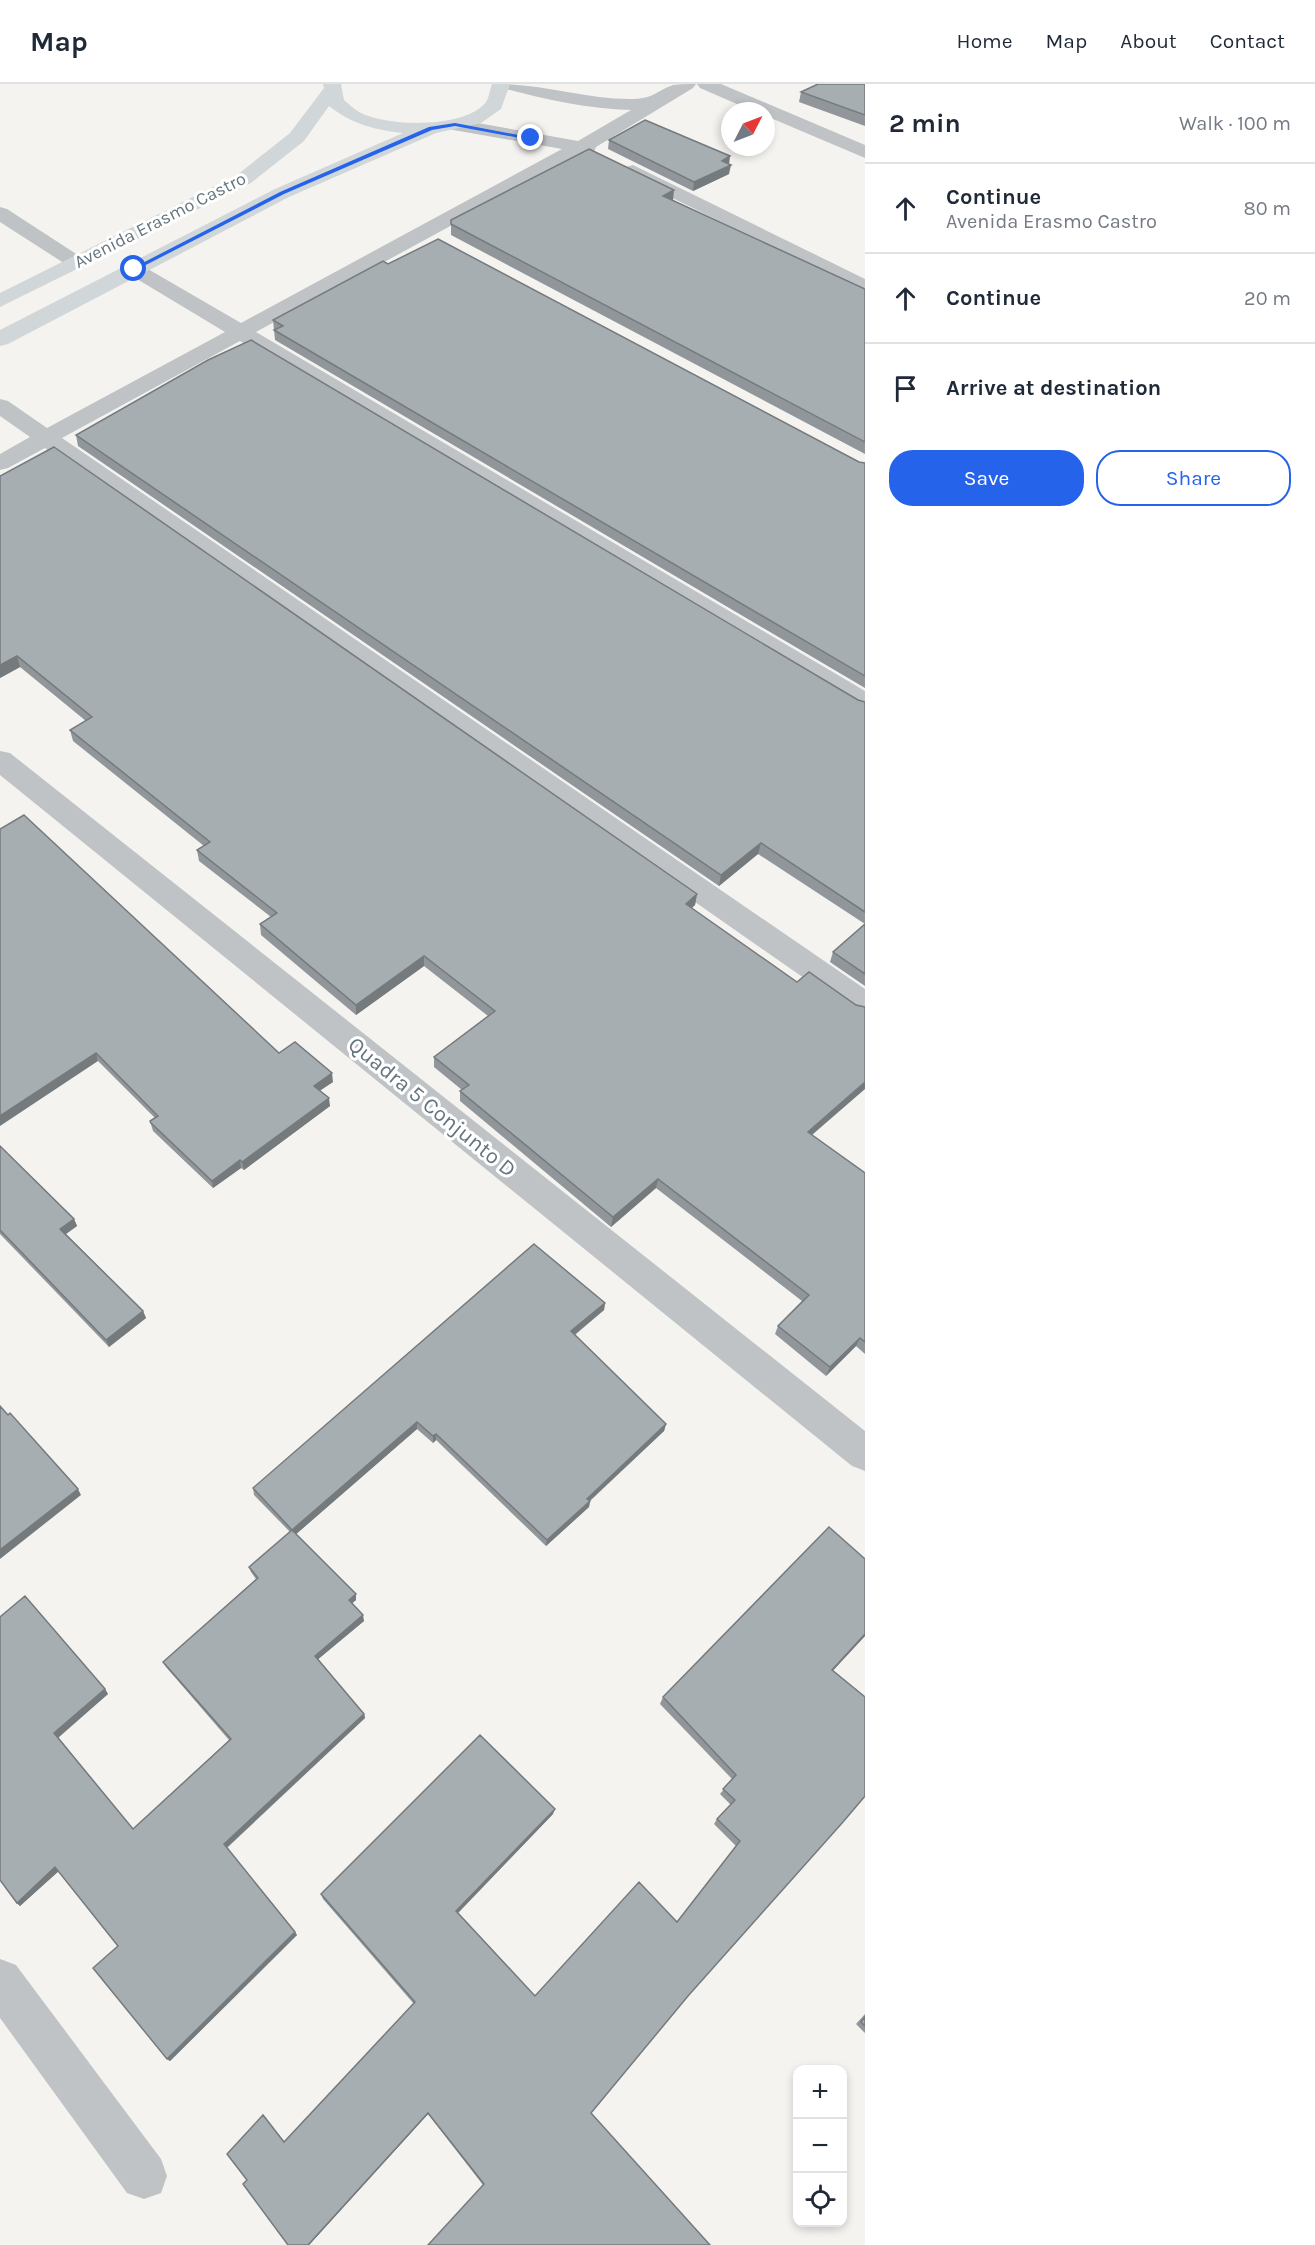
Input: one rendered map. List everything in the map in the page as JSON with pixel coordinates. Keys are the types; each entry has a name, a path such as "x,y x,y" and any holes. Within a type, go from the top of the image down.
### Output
{"main road":[{"path":"331,88 336,105 352,116 374,124 401,129 455,125 478,117 494,107 502,95 501,84"},
{"name":"Avenida Erasmo Castro","path":"0,302 244,179 297,137 331,88"},
{"name":"Avenida Erasmo Castro","path":"0,339 282,193 431,128"}],"street":[{"path":"508,84 581,102 625,106 655,103"},
{"path":"0,463 583,146 687,84"},
{"path":"706,84 865,152"},
{"path":"455,125 583,146 865,287"},
{"path":"0,213 77,263"},
{"path":"426,232 446,243"},
{"path":"134,269 865,703"},
{"path":"0,406 865,1005"},
{"name":"Quadra 5 Conjunto D","path":"0,760 865,1454"},
{"path":"0,1981 144,2176"}],"building":[{"path":"818,84 865,84 865,115 801,92"},
{"path":"645,120 721,152 721,156 730,156 722,161 731,165 694,182 609,140"},
{"path":"589,149 674,190 663,196 865,289 865,442 451,224 451,220"},
{"path":"438,239 859,462 865,463 865,676 274,330 283,326 273,320 383,261 388,264"},
{"path":"251,340 858,700 865,702 865,912 761,843 721,875 76,435 208,360"},
{"path":"54,447 697,894 686,904 797,982 809,972 856,1005 865,1007 865,1082 808,1132 865,1173 865,1342 860,1338 830,1367 778,1326 809,1295 658,1179 613,1217 460,1091 469,1085 434,1057 495,1011 424,956 356,1005 260,924 277,913 197,850 210,842 70,730 92,717 17,656 0,665 0,476"},
{"path":"24,815 279,1053 295,1042 332,1073 314,1086 329,1098 242,1162 240,1160 212,1181 151,1123 150,1121 158,1116 96,1053 0,1116 0,829"},
{"path":"865,924 865,974 833,952"},
{"path":"0,1146 74,1219 60,1229 143,1311 106,1340 0,1230"},
{"path":"534,1244 605,1303 571,1331 666,1424 587,1499 590,1501 547,1540 436,1434 433,1436 417,1422 292,1530 253,1488"},
{"path":"0,1406 8,1415 10,1413 78,1489 0,1550"},
{"path":"829,1527 865,1559 865,1634 832,1670 865,1697 865,1796 688,1996 591,2113 710,2245 428,2245 484,2184 428,2113 308,2245 288,2245 243,2184 247,2180 227,2154 263,2115 284,2142 415,2002 321,1894 480,1735 555,1809 456,1911 535,1996 639,1882 677,1922 740,1841 717,1819 735,1800 723,1789 736,1775 663,1697"},
{"path":"292,1530 356,1594 349,1600 363,1615 315,1656 364,1714 224,1844 295,1932 167,2059 93,1968 118,1946 55,1867 17,1903 0,1880 0,1617 25,1596 105,1689 54,1733 133,1829 231,1739 163,1662 258,1578 249,1567"}],"route":[{"path":"134,269 282,193 431,128 455,125 531,138"}]}
